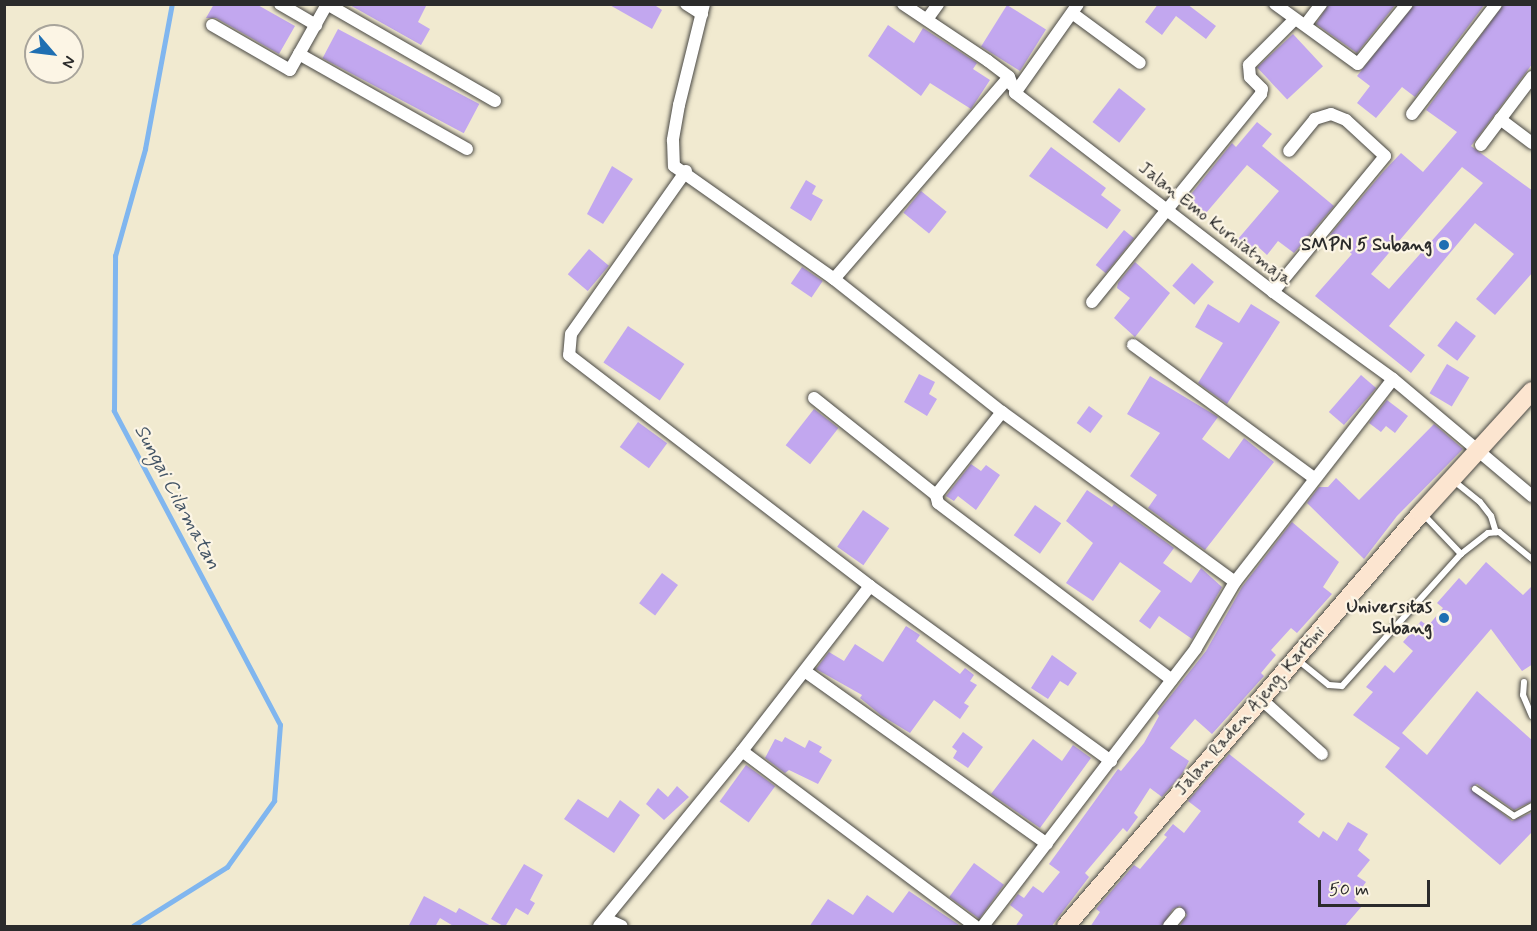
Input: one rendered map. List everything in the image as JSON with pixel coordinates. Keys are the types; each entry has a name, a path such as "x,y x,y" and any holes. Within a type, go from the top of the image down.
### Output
{"main road":[{"name":"Jalan Raden Ajeng. Kartini","path":"1066,927 1421,513 1533,391"}],"street":[{"path":"280,4 316,25"},
{"path":"686,4 703,9 673,140 674,165 686,171 834,279 1002,412 1235,582"},
{"path":"903,4 928,18 1009,77 1015,93"},
{"path":"928,18 938,4"},
{"path":"1275,4 1358,64 1407,4"},
{"path":"1092,302 1261,94 1262,89 1248,73 1250,62 1321,4"},
{"path":"1412,114 1496,4"},
{"path":"212,25 290,70 327,5 495,101"},
{"path":"1015,93 1075,9 1140,63"},
{"path":"299,54 467,149"},
{"path":"834,279 1009,77"},
{"path":"1481,145 1533,77"},
{"name":"Jalan Emo Kurniatmaja","path":"1015,93 1273,292 1393,379 1533,496"},
{"path":"1273,292 1385,156 1346,120 1331,114 1315,119 1289,151"},
{"path":"1500,120 1533,143"},
{"path":"686,171 571,334 569,355 870,586 1111,760"},
{"path":"1133,345 1314,478"},
{"path":"983,927 1172,680 1235,582 1393,379"},
{"path":"814,398 936,495 939,505 1172,680"},
{"path":"936,495 1002,412"},
{"path":"622,927 602,923 806,672 870,586"},
{"path":"806,672 1047,844"},
{"path":"1261,699 1322,753"},
{"path":"742,751 975,927"},
{"path":"1169,927 1179,914"}],"lane":[{"path":"1451,479 1480,502 1491,516 1496,532 1511,539 1533,559"},
{"path":"1421,513 1461,554"},
{"path":"1296,658 1329,685 1342,686 1461,554 1496,532"},
{"path":"1524,682 1523,695 1533,717"},
{"path":"1475,789 1514,816 1533,806"}],"building":[{"path":"214,4 256,4 295,26 279,54 216,18 206,18"},
{"path":"348,4 427,4 418,22 430,29 421,45"},
{"path":"608,4 653,4 662,10 652,29"},
{"path":"1158,4 1187,4 1216,26 1206,39 1176,16 1162,35 1145,22"},
{"path":"1329,4 1396,4 1357,53 1316,24"},
{"path":"1415,4 1485,4 1415,97 1402,87 1376,118 1357,103 1370,86 1357,76"},
{"path":"1504,4 1533,4 1533,63 1471,146 1533,191 1533,272 1495,315 1476,299 1514,254 1475,223 1389,326 1425,355 1411,373 1315,296 1352,254 1330,235 1383,172 1401,153 1423,172 1457,132 1426,110","holes":["1462,167 1483,183 1389,289 1371,274"]},
{"path":"1007,5 1046,29 1020,71 981,47"},
{"path":"888,25 914,43 923,28 977,63 973,69 990,80 971,109 930,83 921,96 868,56"},
{"path":"338,29 479,104 464,133 323,58"},
{"path":"1293,34 1323,66 1287,100 1257,67"},
{"path":"1119,88 1146,109 1119,143 1093,122"},
{"path":"1257,122 1272,134 1262,146 1334,206 1294,253 1278,241 1267,255 1255,244 1251,249 1238,239 1279,191 1247,165 1206,213 1188,198 1232,143 1236,147"},
{"path":"1051,147 1106,188 1101,195 1121,210 1107,229 1029,176"},
{"path":"612,166 633,179 603,224 587,214"},
{"path":"806,180 816,186 812,194 823,200 811,221 790,208"},
{"path":"921,191 947,212 929,234 903,213"},
{"path":"1124,230 1134,238 1106,273 1096,265"},
{"path":"589,249 609,266 588,291 568,274"},
{"path":"1135,262 1170,293 1135,337 1114,318 1130,298 1117,288 1118,283"},
{"path":"1192,263 1214,282 1194,305 1172,286"},
{"path":"802,267 823,281 812,298 791,284"},
{"path":"1208,304 1239,323 1251,304 1280,322 1227,404 1198,383 1223,343 1195,327"},
{"path":"1456,321 1476,336 1457,361 1437,346"},
{"path":"628,326 684,364 660,401 603,362"},
{"path":"1447,364 1469,377 1452,407 1429,393"},
{"path":"919,374 935,382 929,394 937,399 927,416 904,402"},
{"path":"1361,375 1376,388 1344,425 1329,412"},
{"path":"1150,376 1218,417 1202,439 1229,459 1244,438 1274,462 1205,550 1148,508 1157,495 1130,476 1160,433 1127,414"},
{"path":"1387,400 1408,416 1395,433 1386,426 1381,432 1369,423"},
{"path":"1089,406 1103,416 1090,433 1077,423"},
{"path":"814,409 838,428 810,464 786,445"},
{"path":"638,422 667,443 649,468 620,447"},
{"path":"1434,424 1463,449 1397,516 1364,559 1307,503 1319,487 1328,487 1336,478 1359,500"},
{"path":"971,464 981,471 986,465 1000,475 976,510 958,496 954,501 946,496"},
{"path":"1087,490 1112,507 1114,504 1174,548 1163,563 1191,583 1201,568 1222,587 1192,639 1159,616 1150,629 1139,621 1161,591 1120,562 1093,601 1066,583 1093,543 1066,521"},
{"path":"1035,505 1061,523 1040,554 1014,535"},
{"path":"863,510 889,528 863,565 837,547"},
{"path":"1292,522 1339,562 1323,587 1332,594 1297,633 1291,628 1271,650 1276,655 1261,673 1264,676 1212,734 1195,719 1170,748 1189,761 1182,774 1162,797 1150,788 1134,813 1138,817 1127,832 1123,828 1085,873 1089,877 1051,927 1015,927 1023,915 1010,905 1018,894 1024,898 1033,886 1043,893 1060,872 1049,864 1118,769 1121,771 1144,743 1159,716 1157,713 1206,651 1242,587"},
{"path":"1486,562 1523,595 1533,585 1533,664 1522,671 1491,629 1402,733 1427,755 1477,691 1533,741 1533,801 1514,810 1477,784 1470,788 1512,821 1533,812 1533,831 1500,865 1385,767 1400,748 1353,715 1373,692 1366,687 1385,665 1394,673 1413,651 1403,642 1421,621 1428,626 1443,608 1437,603 1459,578 1466,585"},
{"path":"662,573 678,585 655,615 639,603"},
{"path":"906,626 920,635 916,641 960,674 965,668 974,675 970,681 977,685 964,703 969,706 960,719 934,700 910,733 882,716 860,698 862,695 816,669 829,652 844,661 855,644 883,662"},
{"path":"1052,655 1077,673 1068,686 1060,681 1048,699 1031,688"},
{"path":"963,732 983,747 968,768 953,758 957,751 952,747"},
{"path":"785,737 805,748 809,740 822,747 819,752 832,760 818,784 789,770 785,773 765,758 775,739 782,742"},
{"path":"1033,739 1062,761 1073,745 1091,758 1040,828 991,794"},
{"path":"1229,754 1305,814 1298,822 1319,838 1323,831 1337,841 1348,822 1368,834 1358,850 1370,860 1357,876 1366,882 1354,899 1362,906 1344,927 1179,927 1187,915 1180,906 1173,909 1161,927 1090,927 1100,912 1096,909 1134,865 1140,869 1167,837 1164,835 1173,824 1184,833 1201,811 1188,801"},
{"path":"746,765 775,786 749,823 720,801"},
{"path":"677,786 689,797 664,820 646,804 658,788 668,797"},
{"path":"578,799 608,818 620,800 640,815 614,853 564,819"},
{"path":"974,863 1004,885 979,919 949,897"},
{"path":"524,864 543,875 530,900 535,903 528,915 516,908 505,927 491,919"},
{"path":"909,891 962,927 809,927 828,899 853,915 867,895 893,913"},
{"path":"424,896 456,913 459,908 493,927 455,927 440,918 435,927 408,927"}],"waterway":[{"name":"Sungai Cilamatan","path":"133,926 227,867 274,801 280,725 114,411 115,256 145,149 172,4"}],"place":[{"name":"SMPN 5 Subang","path":"1444,245"},
{"name":"Universitas Subang","path":"1444,618"}]}
